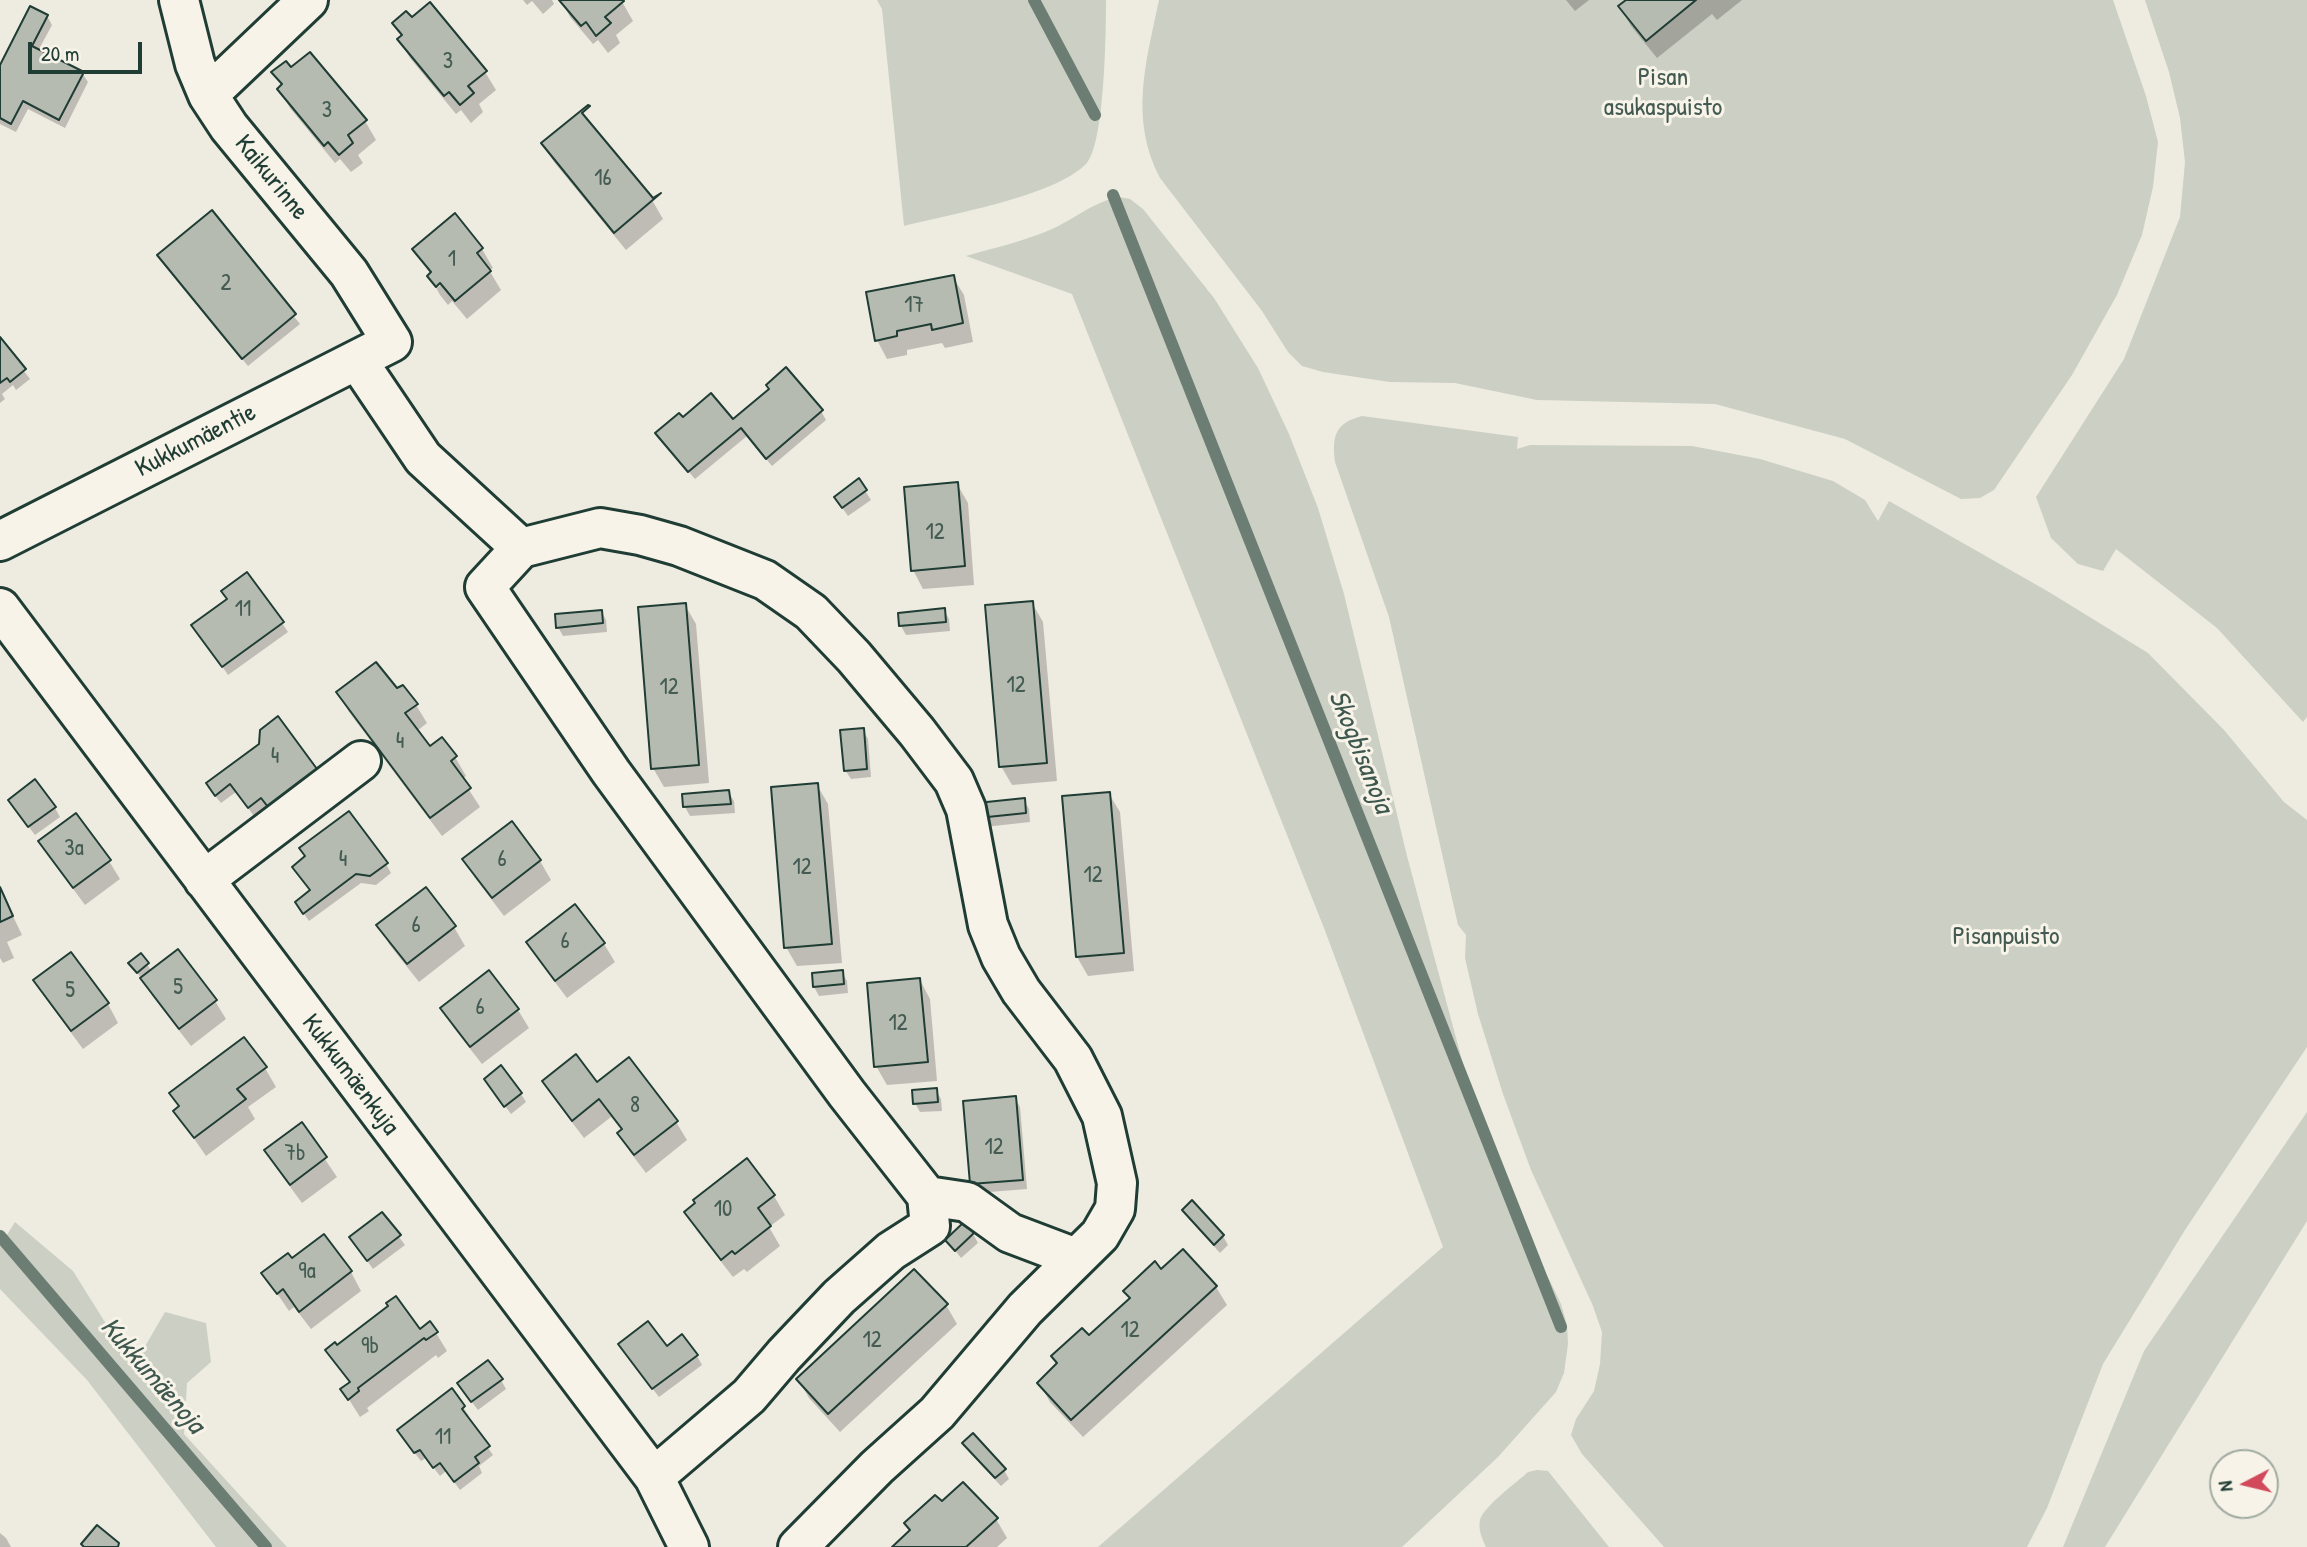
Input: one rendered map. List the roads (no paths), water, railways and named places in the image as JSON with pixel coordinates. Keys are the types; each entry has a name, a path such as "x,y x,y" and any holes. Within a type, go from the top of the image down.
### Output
{"street":[{"name":"Kaikurinne","path":"179,0 195,64 208,95 229,127 349,273 392,342"},
{"path":"208,95 308,0"},
{"name":"Kukkumäentie","path":"0,541 392,342"},
{"path":"358,360 423,458 521,548"},
{"path":"654,1477 749,1396 839,1297 891,1251 930,1226 927,1196 847,1094 611,772 485,587 521,548 600,528 679,546 765,580 811,612 916,732 954,781 966,809 988,925 1000,957 1021,991 1073,1059 1102,1116 1117,1183 1115,1209 1100,1235 1025,1309 937,1413 877,1467 798,1547"},
{"name":"Kukkumäenkuja","path":"0,608 654,1477 689,1547"},
{"path":"204,880 361,761"},
{"path":"927,1196 967,1202 1010,1233 1076,1258"}],"waterway":[{"name":"Skogbisanoja","path":"1034,0 1095,115"},
{"name":"Skogbisanoja","path":"1113,195 1561,1327"},
{"name":"Kukkumäenoja","path":"0,1236 266,1547"}],"park label":[{"name":"Pisan asukaspuisto","path":"1663,93"},
{"name":"Pisanpuisto","path":"2006,937"}]}
